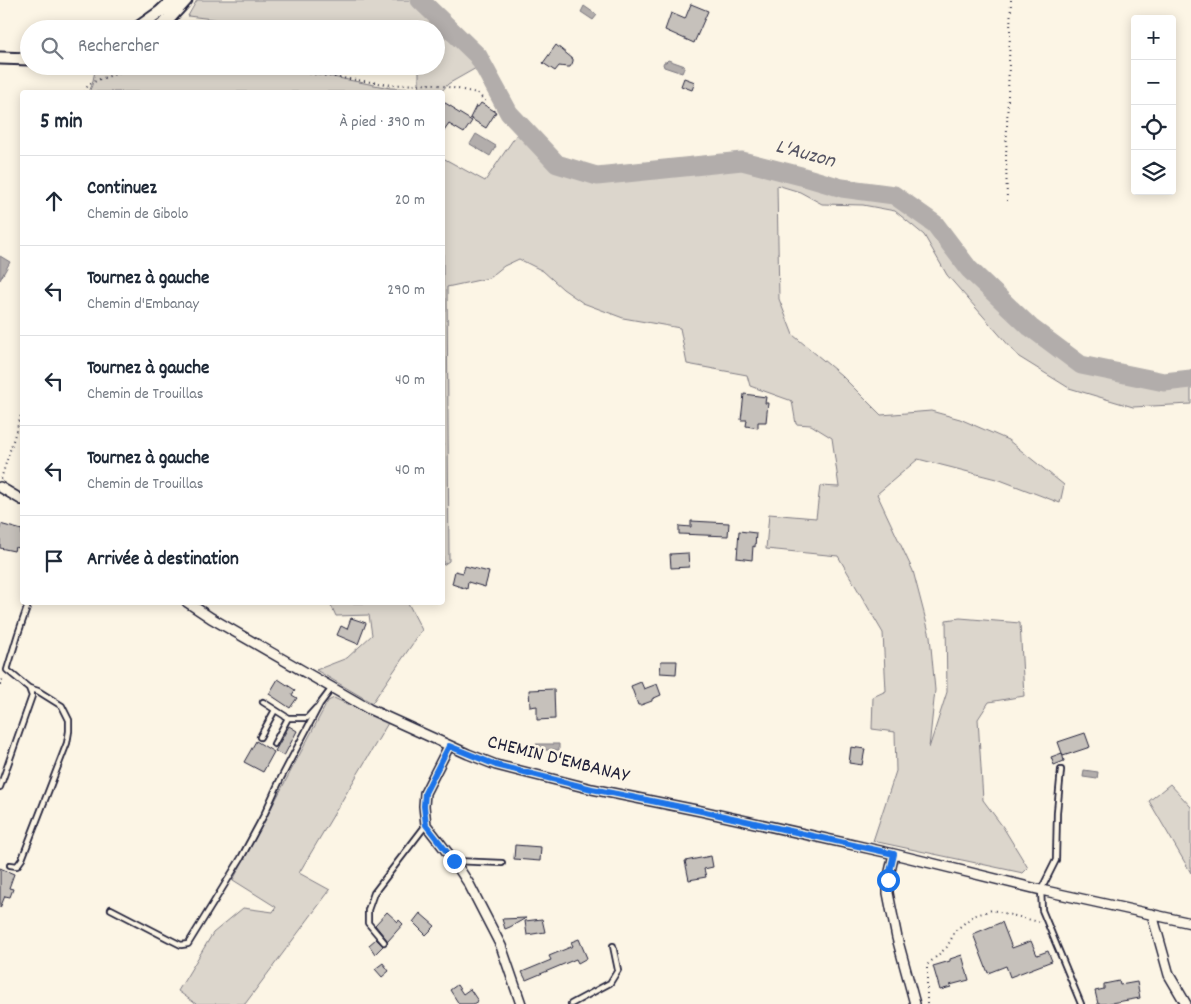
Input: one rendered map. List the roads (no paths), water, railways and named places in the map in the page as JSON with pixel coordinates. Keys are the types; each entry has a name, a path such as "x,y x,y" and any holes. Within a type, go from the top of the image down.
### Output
{"main road":[{"path":"149,20 173,0"},
{"path":"168,20 186,0"},
{"path":"0,58 20,58"}],"street":[{"path":"0,486 20,499"},
{"name":"CHEMIN D'EMBANAY","path":"192,605 369,710 496,765 592,789 894,854 1041,890 1191,923"},
{"path":"449,746 425,793 426,825 469,884 501,946 521,1004"},
{"path":"894,854 888,880 888,893 897,938 915,1004"},
{"path":"1152,914 1169,974 1186,1004"}],"lane":[{"path":"10,865 17,866 22,859 67,743 69,731 69,720 62,706 38,691 29,688 7,670 28,605"},
{"path":"0,786 32,696 29,688"},
{"path":"263,702 288,718 307,718 332,688"},
{"path":"111,909 171,940 181,944 188,944 250,841 320,704"},
{"path":"260,737 275,710"},
{"path":"274,744 288,718"},
{"path":"1061,770 1056,860 1041,890 1042,910 1082,1004"},
{"path":"384,942 368,923 368,910 374,893 426,825"},
{"path":"454,861 502,864"},
{"path":"571,1004 610,983 618,970 613,946"}],"waterway":[{"name":"L'Auzon","path":"420,0 441,20"},
{"name":"L'Auzon","path":"445,24 478,56 509,113 557,164 597,176 742,161 842,188 894,195 935,224 969,269 1030,327 1081,365 1164,382 1191,379"}]}
